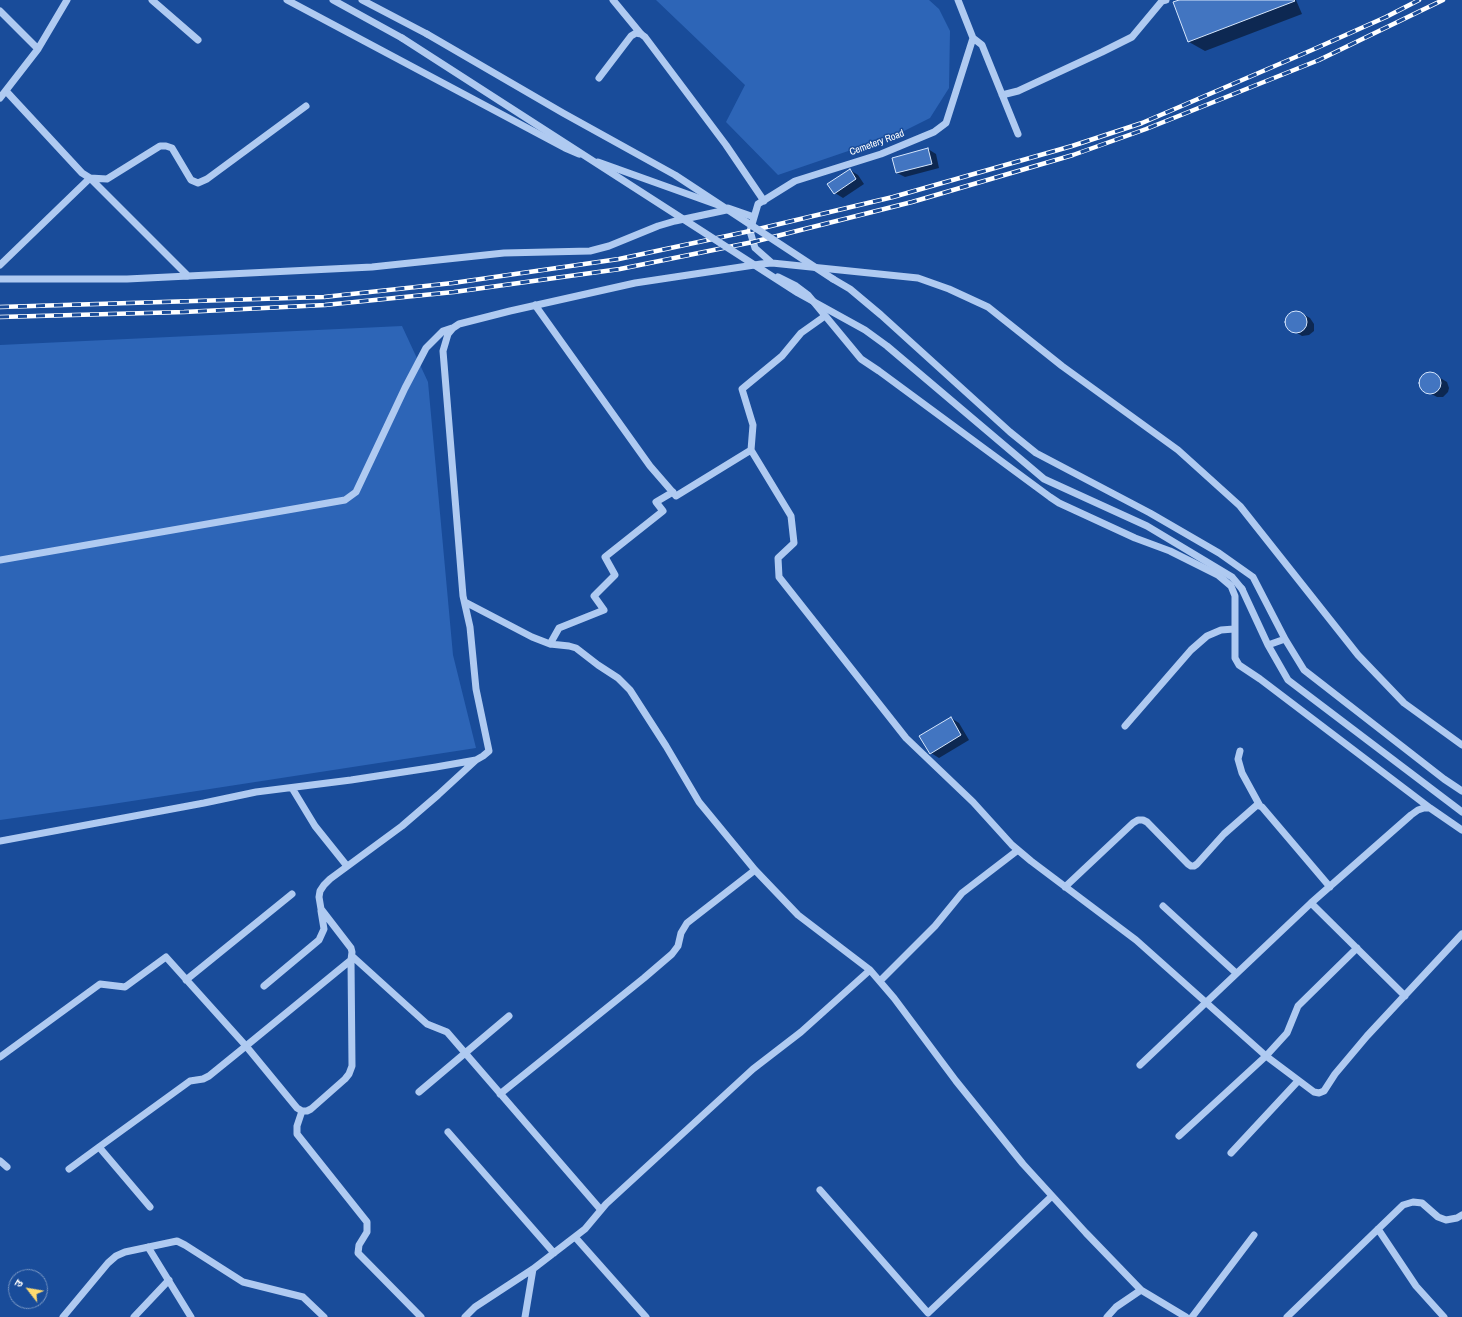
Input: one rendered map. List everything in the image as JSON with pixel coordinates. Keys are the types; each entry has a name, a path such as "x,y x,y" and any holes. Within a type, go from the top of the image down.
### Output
{"street":[{"path":"0,98 38,49 67,0"},
{"path":"152,0 198,40"},
{"path":"287,0 565,148 591,159 754,218"},
{"path":"333,0 402,38 798,293 866,330 887,346 1044,479 1072,493 1148,526 1232,577 1242,589 1268,645 1288,680 1462,812"},
{"path":"362,0 427,34 563,113 675,175 850,289 881,315 1010,432 1036,453 1150,513 1219,553 1253,577 1304,670 1444,779 1462,791"},
{"path":"613,0 645,37 726,145 764,201"},
{"path":"958,0 973,38 982,45 1018,134"},
{"path":"1002,95 1018,91 1132,37 1162,1 1166,0"},
{"path":"0,11 38,49"},
{"path":"599,78 631,36 636,33 641,34"},
{"name":"Cemetery Road","path":"772,263 755,248 750,231 758,204 795,181 881,154 934,132 946,123 973,38"},
{"path":"6,91 82,173 90,178 188,276"},
{"path":"0,265 90,178 107,179 160,146 166,146 172,148 191,180 198,183 207,179 306,106"},
{"path":"0,279 127,280 372,267 504,253 590,251 609,246 658,226 731,209"},
{"path":"264,986 319,940 324,929 319,897 320,891 324,885 347,866 402,826 476,760 489,751 476,689 470,627 465,602 443,351 444,342 448,334 459,324 535,305 635,283 772,263 918,278 949,289 988,307 1062,366 1178,450 1240,506 1358,655 1404,703 1462,745"},
{"path":"761,264 769,273 803,290 861,359 1059,503 1135,538 1170,551 1218,576 1231,586 1235,596 1234,658 1238,665 1260,679 1430,808 1462,830"},
{"path":"535,305 650,466 676,496 751,450"},
{"path":"825,316 801,333 782,356 742,389 754,425 751,450 790,516 794,543 778,558 779,577 906,738 973,802 1018,850 1136,940 1266,1056 1298,1081 1314,1092 1319,1093 1324,1091 1335,1074 1362,1042 1462,934"},
{"path":"0,560 345,500 356,492 405,388 426,348 443,331 453,328"},
{"path":"550,644 559,628 604,610 594,596 615,575 605,557 664,511 656,502 673,492"},
{"path":"465,602 532,637 550,644 576,648 618,678 630,690 666,746 699,802 755,870 798,915 870,970 894,998 956,1081 1023,1164 1141,1290 1186,1317"},
{"path":"1125,726 1191,650 1207,636 1222,630 1234,629"},
{"path":"1268,645 1286,639"},
{"path":"1240,751 1238,759 1242,772 1260,806 1330,887"},
{"path":"0,841 256,792 352,780 476,760"},
{"path":"292,788 314,826 347,866"},
{"path":"1065,887 1138,820 1147,822 1188,864 1194,866 1224,834 1255,806 1260,806"},
{"path":"1140,1065 1311,903 1411,815 1418,810 1430,808"},
{"path":"880,981 935,926 962,893 1018,850"},
{"path":"500,1094 672,954 678,946 687,923 755,870"},
{"path":"186,980 292,894"},
{"path":"1311,903 1405,996"},
{"path":"1163,906 1236,973"},
{"path":"0,1057 100,984 124,987 166,957 246,1046 297,1108 302,1111 307,1111 349,1074 353,1060 351,948 321,909"},
{"path":"1179,1136 1266,1056 1287,1033 1298,1006 1356,948"},
{"path":"69,1169 190,1081 203,1079 209,1076 352,958"},
{"path":"352,958 427,1024 448,1032 601,1210"},
{"path":"464,1317 476,1307 533,1269 575,1237 591,1223 606,1204 754,1069 801,1032 870,970"},
{"path":"419,1092 508,1016"},
{"path":"1231,1153 1298,1081"},
{"path":"302,1111 297,1126 297,1134 366,1222 367,1232 359,1245 358,1253 421,1317"},
{"path":"448,1132 554,1253"},
{"path":"99,1147 150,1207"},
{"path":"0,1161 7,1167"},
{"path":"820,1190 926,1315 1052,1196"},
{"path":"1287,1317 1403,1205 1413,1202 1422,1203 1442,1219 1451,1220 1462,1215"},
{"path":"1378,1229 1407,1273 1444,1317"},
{"path":"1192,1317 1254,1235"},
{"path":"575,1237 646,1317"},
{"path":"63,1317 108,1263 116,1256 125,1252 177,1241 186,1245 243,1282 303,1297 324,1317"},
{"path":"148,1247 191,1317"},
{"path":"525,1317 533,1269"},
{"path":"134,1317 169,1280"},
{"path":"1107,1317 1116,1307 1141,1290"}],"shaded area":[{"path":"656,0 929,0 939,9 950,31 949,88 930,118 898,134 778,175 726,122 745,85"},
{"path":"402,326 428,382 453,655 476,748 0,820 0,345"}],"building":[{"path":"1179,0 1295,1 1188,42 1173,2"},
{"path":"928,148 932,164 896,173 892,158"},
{"path":"850,169 856,179 834,194 827,184"},
{"path":"1296,311 1304,314 1307,322 1304,330 1296,333 1288,330 1285,322 1288,314"},
{"path":"1430,372 1438,375 1441,383 1438,391 1430,394 1422,391 1419,383 1422,375"},
{"path":"951,717 961,735 930,754 919,736"}],"railway":[{"path":"0,307 324,297 453,283 619,259 750,231 893,197 1072,146 1142,123 1312,50 1386,17 1419,0"},
{"path":"0,317 184,312 325,305 454,292 620,269 753,242 912,202 1073,155 1146,129 1319,60 1443,0"}]}
